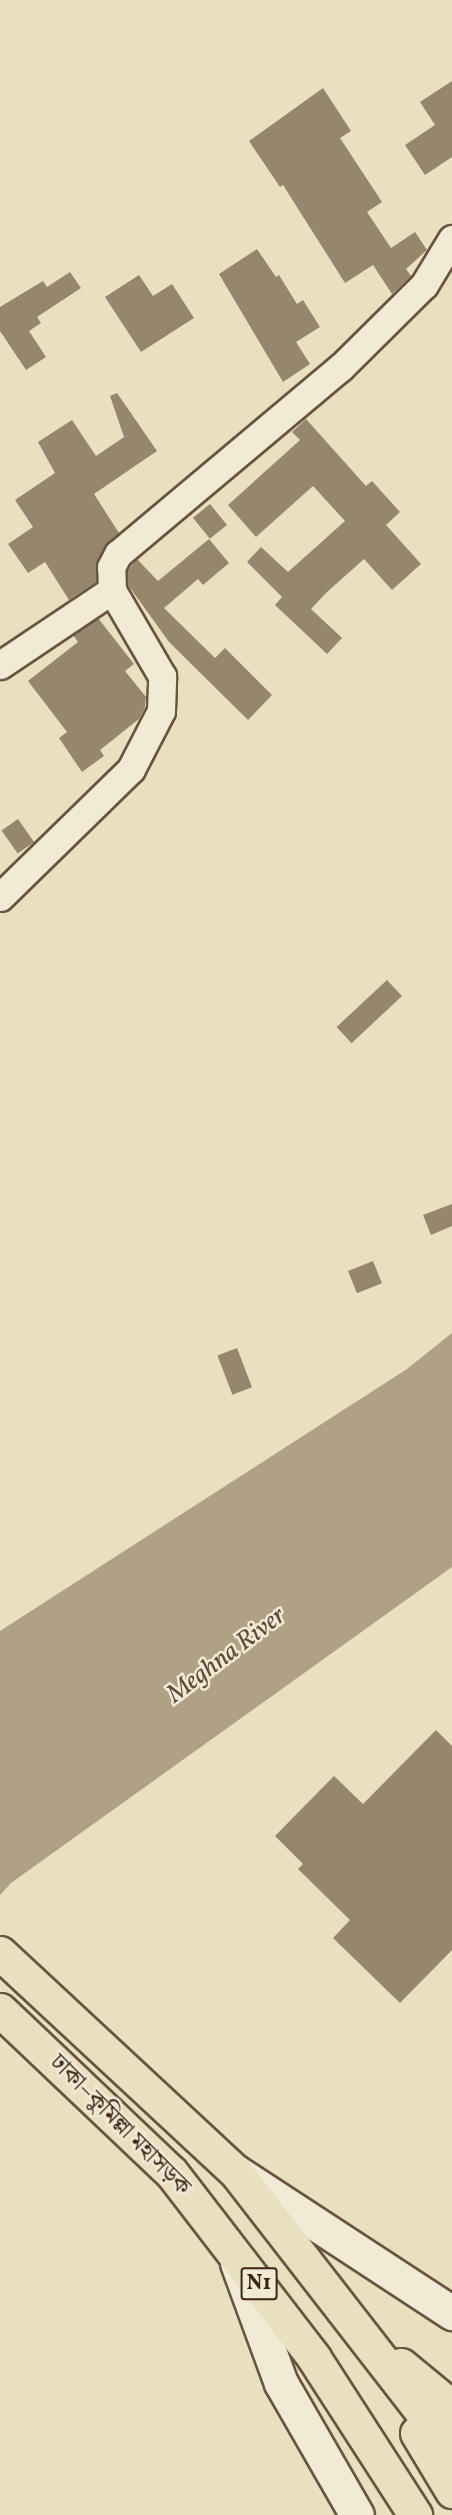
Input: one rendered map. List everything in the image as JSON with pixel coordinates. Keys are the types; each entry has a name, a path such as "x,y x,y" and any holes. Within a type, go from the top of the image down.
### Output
{"highway":[{"name":"ঢাকা–কুমিল্লা মহাসড়ক","path":"0,1953 235,2171 452,2451"},
{"name":"ঢাকা–কুমিল্লা মহাসড়ক","path":"0,2010 171,2172 230,2245 314,2358 415,2515"},
{"name":"ঢাকা–কুমিল্লা মহাসড়ক","path":"353,2326 452,2407"},
{"name":"ঢাকা–কুমিল্লা মহাসড়ক","path":"353,2326 452,2431"},
{"name":"ঢাকা–কুমিল্লা মহাসড়ক","path":"353,2326 452,2439"},
{"name":"ঢাকা–কুমিল্লা মহাসড়ক","path":"353,2326 452,2462"},
{"name":"ঢাকা–কুমিল্লা মহাসড়ক","path":"353,2326 452,2475"},
{"name":"ঢাকা–কুমিল্লা মহাসড়ক","path":"353,2326 452,2491"}],"street":[{"path":"0,897 130,769 162,711 162,676 112,590 111,567 118,554 340,368 424,285 452,239"},
{"path":"0,665 112,590"},
{"path":"235,2171 452,2313"},
{"path":"230,2245 281,2383 357,2515"}],"water":[{"name":"Meghna River","path":"452,1333 452,1567 11,1883 0,1895 0,1631 407,1369"}],"building":[{"path":"452,81 452,157 425,175 405,145 435,125 420,102"},
{"path":"323,88 351,131 340,138 382,202 367,212 391,248 415,232 427,250 406,269 411,276 392,294 373,265 345,283 283,185 280,187 249,141"},
{"path":"257,249 276,277 279,275 297,304 303,300 320,327 296,342 310,364 283,382 219,274"},
{"path":"70,272 81,288 37,317 41,323 29,331 46,357 26,370 0,331 0,307 43,281 47,287"},
{"path":"139,275 153,296 172,284 194,318 141,352 105,297"},
{"path":"117,393 157,451 94,494 119,533 97,560 96,582 69,600 45,562 28,573 8,544 33,527 15,500 55,473 38,442 72,420 96,456 124,437 110,396"},
{"path":"306,419 366,486 372,481 400,512 386,525 421,564 392,590 364,559 326,593 311,609 342,638 327,654 275,605 282,597 247,562 261,547 288,572 345,521 313,486 256,537 228,505 300,440 292,432"},
{"path":"210,504 227,525 210,539 193,518"},
{"path":"209,539 229,563 203,585 198,579 164,608 215,658 225,648 272,695 248,720 169,642 128,585 127,571 137,559 158,581"},
{"path":"98,618 134,664 125,671 146,697 145,707 139,719 100,750 104,756 82,772 59,738 67,732 28,681 78,642 73,635"},
{"path":"18,819 34,842 18,853 2,830"},
{"path":"387,980 402,996 352,1043 337,1027"},
{"path":"452,1204 452,1226 431,1235 423,1215"},
{"path":"373,1261 382,1283 357,1293 348,1271"},
{"path":"237,1348 252,1387 232,1395 217,1356"},
{"path":"436,1730 452,1746 452,1950 400,2003 333,1938 350,1920 298,1869 303,1864 275,1836 334,1776 363,1804"}]}
